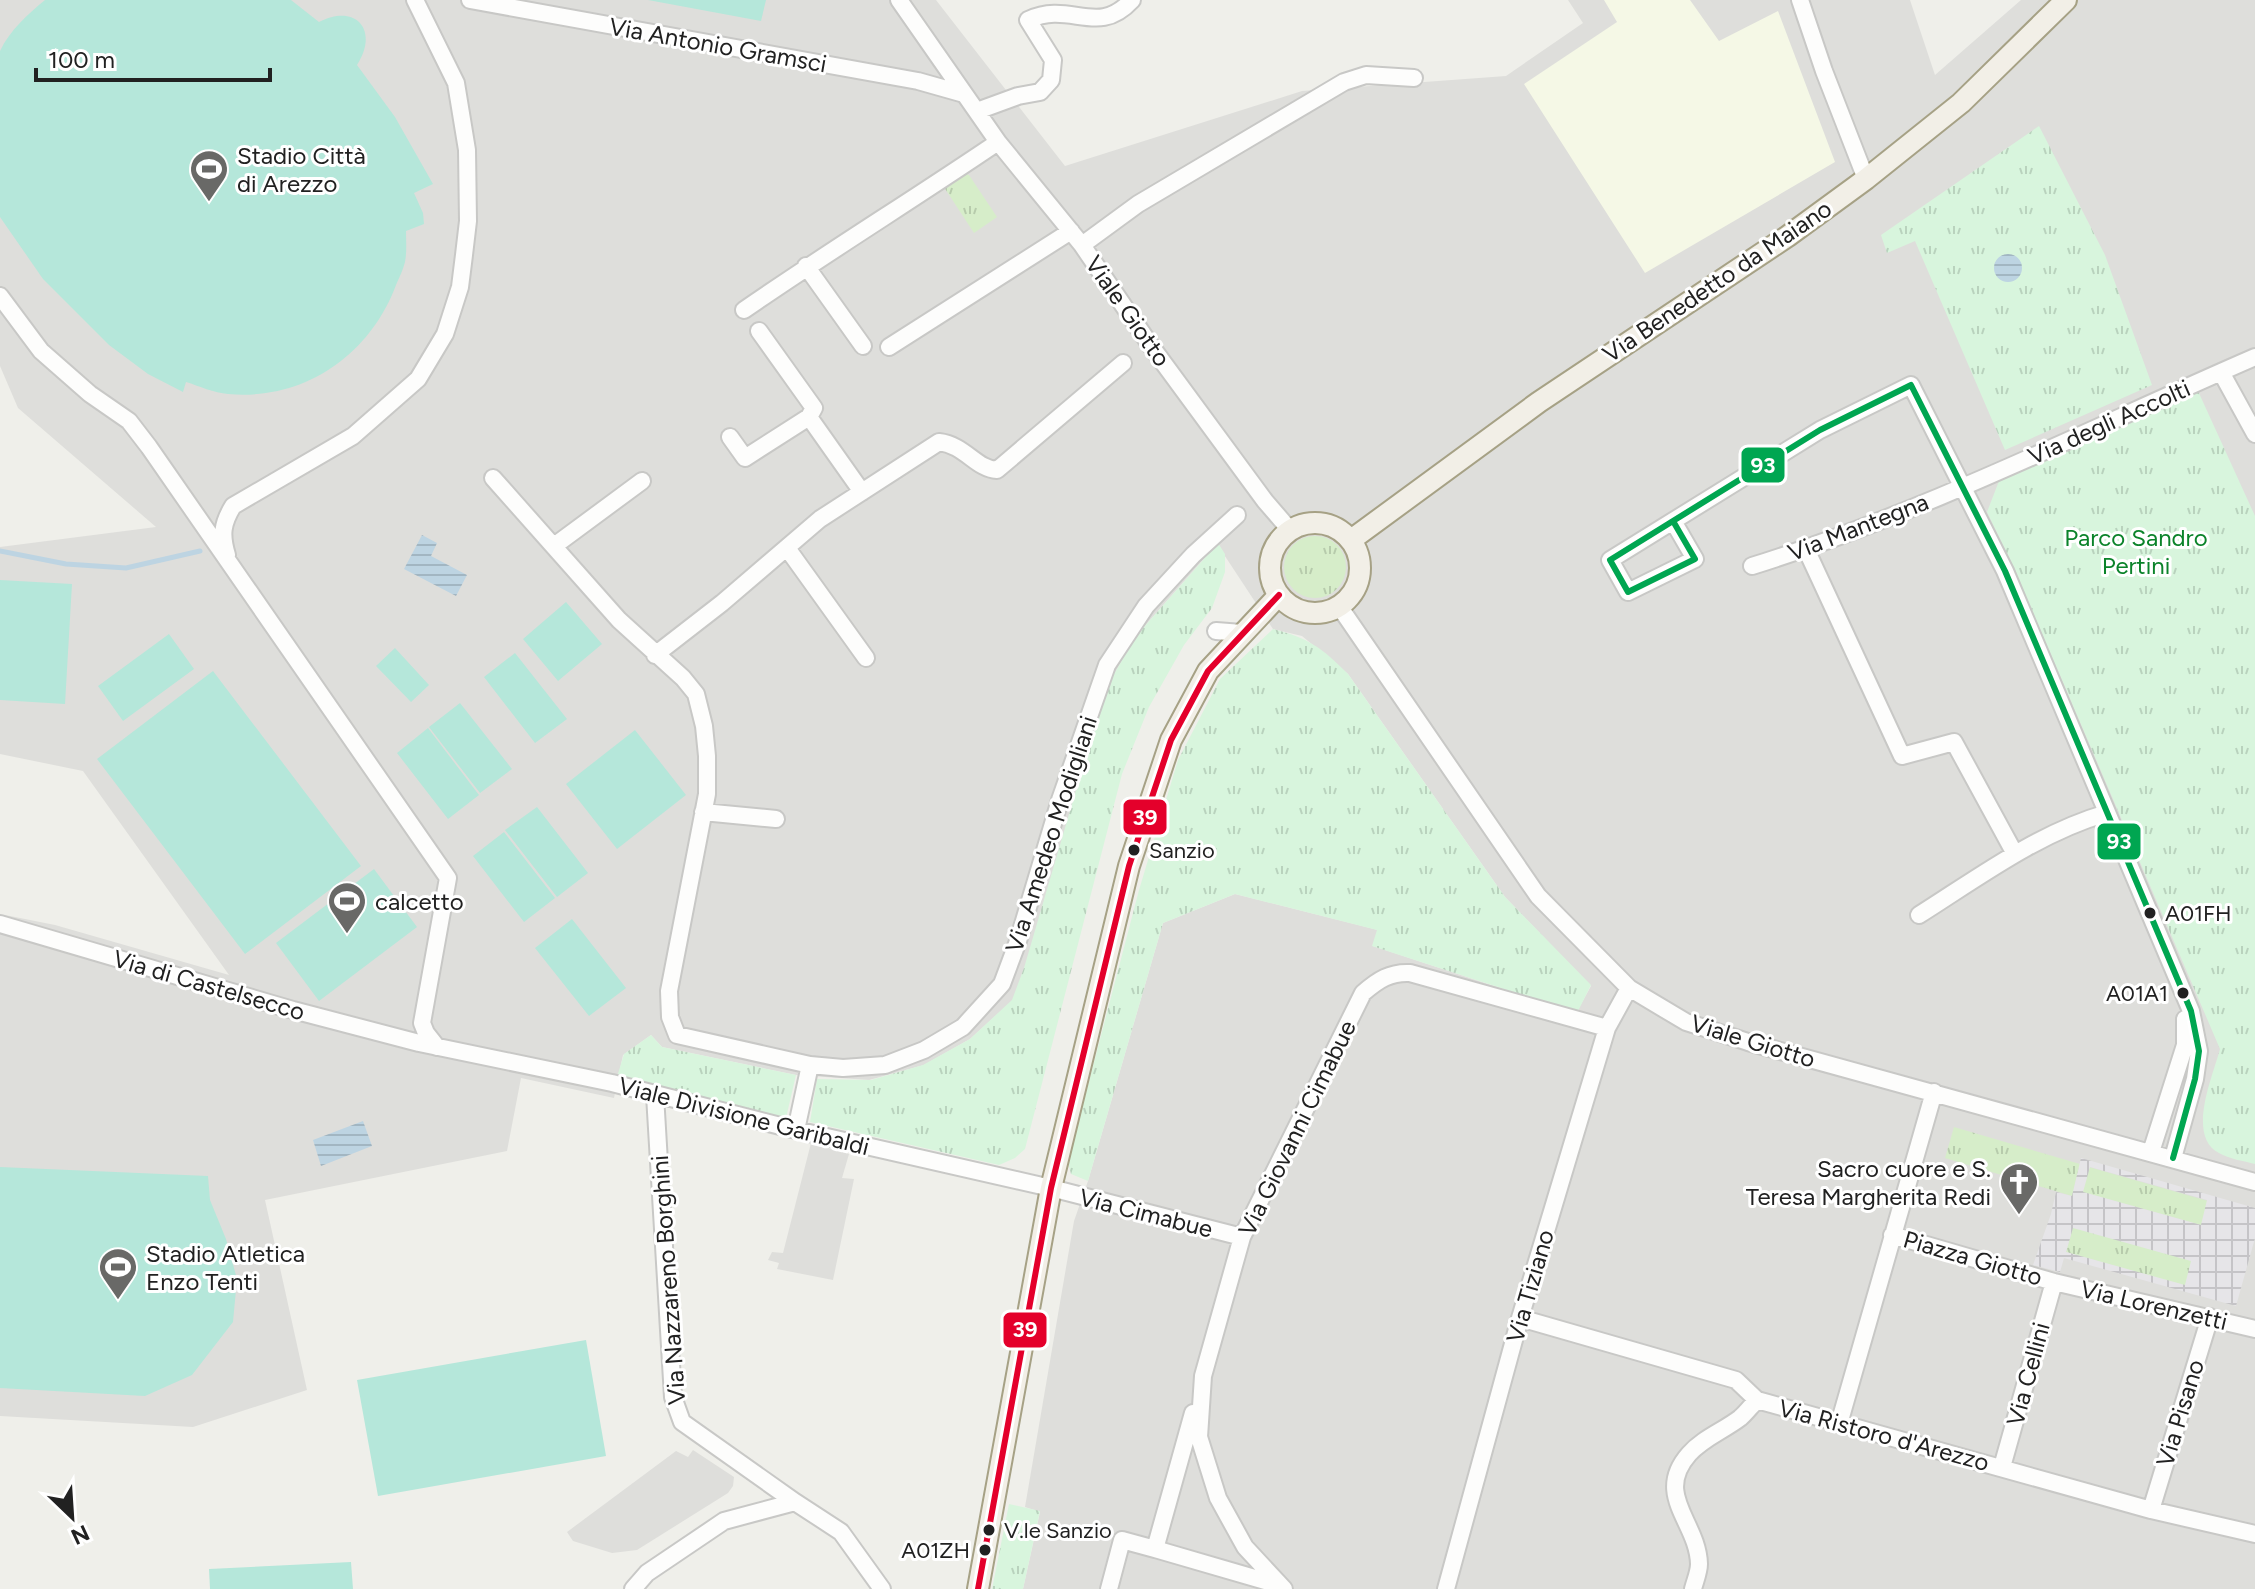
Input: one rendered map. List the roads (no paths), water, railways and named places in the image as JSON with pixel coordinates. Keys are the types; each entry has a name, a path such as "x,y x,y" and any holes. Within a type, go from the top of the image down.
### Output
{"main road":[{"name":"Via Benedetto da Maiano","path":"1351,540 1539,402 1776,244 1866,179 1961,103 2066,0"},
{"path":"1302,524 1329,525 1351,540 1357,552 1359,577 1355,590 1339,606 1314,613 1300,611 1279,595 1272,582 1272,553 1279,540 1290,530 1302,524"},
{"path":"978,1589 1051,1188 1129,866 1171,740 1208,671 1279,595"}],"street":[{"path":"231,568 222,537 225,520 233,506 353,436 418,379 445,334 460,287 466,244 467,150 456,83 415,0"},
{"name":"Via Antonio Gramsci","path":"470,0 918,81 964,94"},
{"name":"Viale Giotto","path":"899,0 998,142 1082,245 1160,358 1265,501 1290,530"},
{"path":"977,111 1018,96 1040,92 1051,80 1053,60 1028,20 1043,11 1066,10 1098,18 1121,12 1132,0"},
{"path":"1800,0 1866,179"},
{"path":"1082,245 1138,204 1344,82 1366,75 1414,78"},
{"path":"744,310 806,266 907,204 998,142"},
{"path":"889,347 1071,231"},
{"path":"806,266 863,346"},
{"path":"0,296 41,351 90,394 129,421 448,878 422,1023 437,1047"},
{"path":"730,437 745,458 809,417 814,408 759,331"},
{"name":"Via degli Accolti","path":"1963,487 2255,357"},
{"path":"655,655 820,519 939,442 953,443 989,470 997,470 1123,363"},
{"path":"2221,372 2255,434"},
{"path":"1673,521 1695,559 1628,592 1610,560 1673,521 1820,430 1911,385 2005,571 2191,1011 2199,1051 2195,1079 2173,1158"},
{"path":"809,417 862,492"},
{"path":"493,478 619,620 683,678 696,694 707,756 707,794 703,812 776,819"},
{"path":"554,546 642,481"},
{"name":"Via Mantegna","path":"1752,566 1806,549 1963,487"},
{"name":"Via Amedeo Modigliani","path":"703,812 669,991 670,1017 677,1035 810,1065 843,1068 885,1065 924,1050 963,1027 1002,984 1060,800 1107,665 1146,606 1193,555 1237,515"},
{"path":"787,548 866,658"},
{"path":"1806,549 1902,756 1954,742 2015,854"},
{"name":"Viale Giotto","path":"1339,606 1538,896 1629,988 1686,1022 1748,1042 2255,1182"},
{"path":"1216,631 1242,633"},
{"path":"1919,915 2015,854 2076,822 2107,813"},
{"name":"Via di Castelsecco","path":"0,924 419,1043"},
{"path":"2151,1152 2185,1045 2185,1014 2171,967"},
{"name":"Via Giovanni Cimabue","path":"1282,1587 1245,1547 1218,1498 1199,1437 1203,1376 1242,1237 1363,993 1378,980 1395,972 1410,973 1607,1028"},
{"name":"Via Tiziano","path":"1446,1589 1520,1318 1607,1028 1629,988"},
{"path":"391,1036 409,1032 422,1023"},
{"name":"Viale Divisione Garibaldi","path":"419,1043 586,1078 1051,1188"},
{"path":"796,1130 810,1065"},
{"path":"1839,1424 1934,1092"},
{"name":"Via Nazzareno Borghini","path":"655,1095 673,1397 682,1422 841,1532 882,1589"},
{"name":"Via Cimabue","path":"1051,1188 1242,1237"},
{"name":"Piazza Giotto","path":"1892,1235 2054,1282"},
{"name":"Via Lorenzetti","path":"2054,1282 2255,1329"},
{"name":"Via Cellini","path":"2002,1467 2054,1282"},
{"name":"Via Pisano","path":"2151,1510 2210,1317"},
{"name":"Via Ristoro d'Arezzo","path":"1520,1318 1736,1380 1757,1400 2151,1510 2255,1534"},
{"path":"1155,1549 1203,1376"},
{"path":"1693,1589 1699,1564 1690,1530 1674,1497 1674,1477 1689,1454 1742,1417 1757,1400"},
{"path":"633,1589 647,1573 724,1521 795,1502"},
{"path":"1109,1589 1122,1540 1282,1587"}],"water":[{"path":"2008,254 2018,258 2022,268 2018,278 2008,282 1998,278 1994,268 1998,258"},
{"path":"422,535 437,543 431,556 467,575 456,596 404,569"},
{"path":"363,1121 372,1146 321,1166 313,1140"}],"waterway":[{"path":"0,551 66,564 126,568 200,551"}],"place":[{"name":"Stadio Città di Arezzo","path":"209,203"},
{"name":"Sanzio","path":"1134,850"},
{"name":"A01FH","path":"2150,913"},
{"name":"calcetto","path":"347,935"},
{"name":"A01A1","path":"2183,993"},
{"name":"Sacro cuore e S. Teresa Margherita Redi","path":"2019,1216"},
{"name":"Stadio Atletica Enzo Tenti","path":"118,1301"},
{"name":"V.le Sanzio","path":"989,1530"},
{"name":"A01ZH","path":"985,1550"}],"park label":[{"name":"Parco Sandro Pertini","path":"2136,551"}]}
